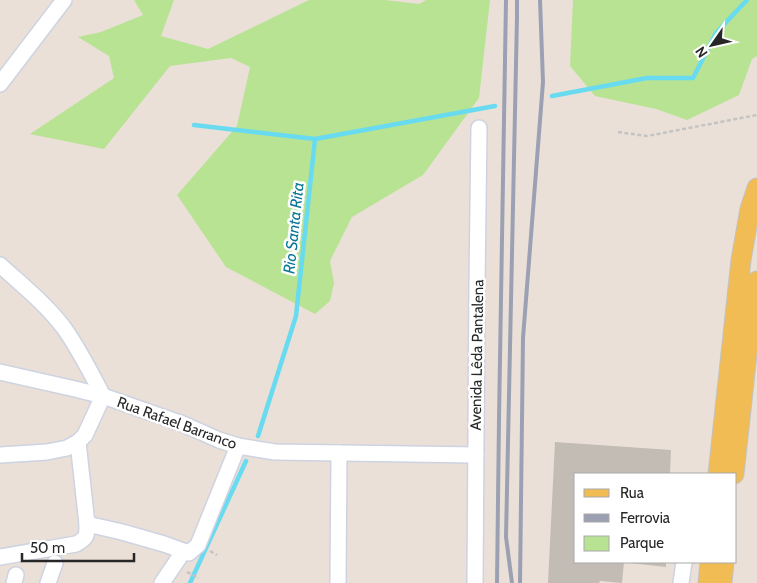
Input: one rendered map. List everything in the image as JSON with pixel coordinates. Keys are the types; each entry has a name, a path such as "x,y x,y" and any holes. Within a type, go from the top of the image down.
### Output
{"main road":[{"path":"718,473 742,260 750,209 757,188"},
{"path":"734,473 751,317 757,281"},
{"path":"708,583 710,563"},
{"path":"722,583 724,563"}],"street":[{"path":"0,84 64,0"},
{"name":"Avenida Lêda Pantalena","path":"476,583 479,128"},
{"path":"0,265 35,296 64,328 103,396 85,435 78,442 67,448 47,452 0,456"},
{"name":"Rua Rafael Barranco","path":"0,372 103,396 183,424 238,446 275,452 476,455"},
{"path":"0,557 76,544 87,535 88,524 78,442"},
{"path":"88,524 189,553 198,545 238,446"},
{"path":"338,583 339,453"},
{"path":"162,583 183,552"},
{"path":"48,583 55,563"},
{"path":"681,583 684,563"}],"path":[{"path":"618,132 646,136 757,115"},
{"path":"185,572 199,578"}],"green space":[{"path":"134,0 174,0 161,36 208,49 309,0 385,0 419,4 426,0 490,0 479,98 423,175 352,217 330,261 334,283 330,301 315,314 226,267 177,195 237,126 250,67 231,58 170,66 104,149 30,134 114,78 109,56 78,37 101,32 143,15"},
{"path":"573,0 757,0 757,56 752,59 739,95 687,120 656,109 595,96 570,66"}],"building":[{"path":"555,442 671,450 670,473 574,473 574,563 624,563 622,583 600,581 599,583 548,583"},
{"path":"630,563 666,563 666,567"}],"waterway":[{"path":"552,96 647,78 693,78 716,33 747,0"},
{"path":"315,139 495,106"},
{"name":"Rio Santa Rita","path":"194,125 315,139 296,316 258,436"},
{"path":"190,583 246,461"}],"railway":[{"path":"497,583 506,0"},
{"path":"512,583 506,537 517,0"},
{"path":"520,583 523,338 543,82 540,0"}]}
